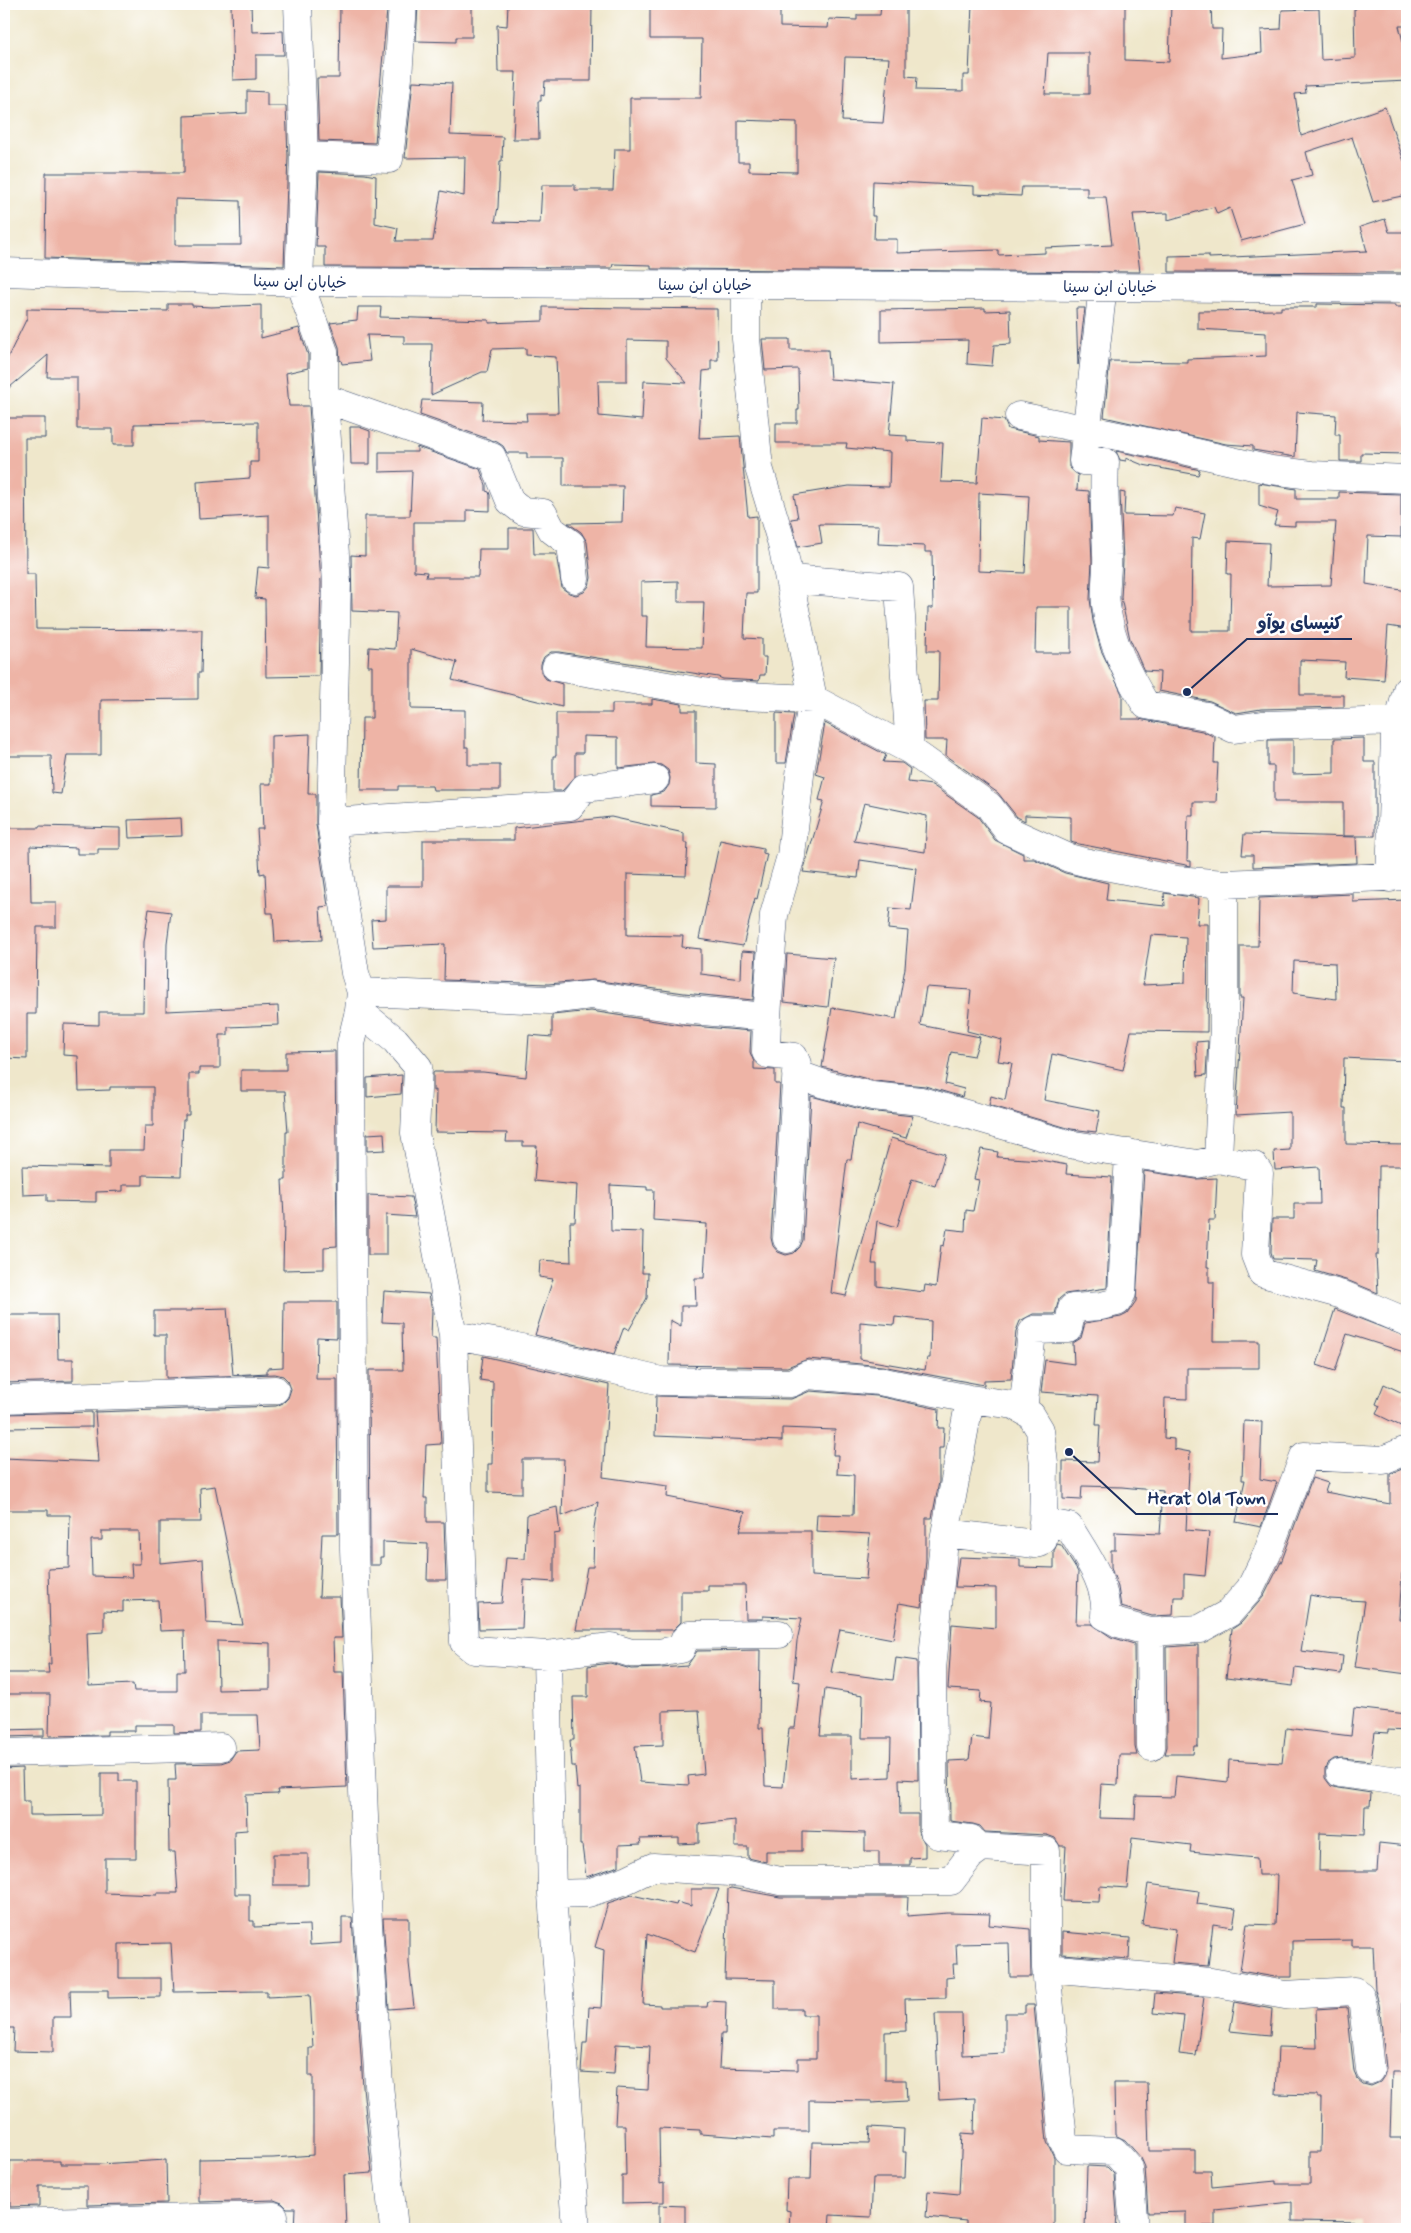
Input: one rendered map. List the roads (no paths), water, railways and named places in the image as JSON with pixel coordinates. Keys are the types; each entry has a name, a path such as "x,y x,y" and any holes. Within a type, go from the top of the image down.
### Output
{"street":[{"path":"298,4 304,156 299,282 324,352 324,398 337,583 331,822 360,1002 350,1044 354,1549 368,1924 379,2085 394,2229"},
{"path":"304,156 389,159 398,78 403,4"},
{"name":"خیابان ابن سینا","path":"4,272 299,282 1407,289"},
{"path":"746,285 746,339 759,468 782,544 813,699 801,766 792,856 774,915 767,1017 766,1052 768,1054 794,1058 797,1064 787,1239"},
{"path":"1103,286 1083,461 1105,462 1103,491 1107,557 1106,605 1115,643 1125,668 1146,705 1207,716 1234,729 1262,725 1398,720"},
{"path":"324,398 492,457 510,501 523,511 543,513 552,530 571,544 575,579"},
{"path":"1019,416 1088,429 1271,470 1407,479"},
{"path":"789,579 899,587 910,750"},
{"path":"556,667 721,695 813,699 910,750 989,806 1007,830 1069,858 1177,880 1224,884 1399,877 1395,736 1407,690"},
{"path":"331,822 570,806 584,788 655,778"},
{"path":"1218,1159 1224,1024 1224,884"},
{"path":"360,1002 549,1000 591,995 682,1009 767,1017"},
{"path":"360,1002 418,1068 415,1133 453,1335 464,1642 474,1650 547,1655 611,1647 631,1653 658,1653 680,1649 685,1638 689,1635 779,1634"},
{"path":"796,1074 824,1084 872,1096 921,1101 1068,1144 1198,1164 1218,1159 1254,1166 1259,1173 1255,1256 1262,1273 1343,1295 1407,1322"},
{"path":"1023,1410 1032,1333 1034,1330 1068,1329 1072,1308 1101,1306 1117,1302 1122,1293 1129,1153"},
{"path":"453,1335 500,1343 661,1381 790,1382 807,1375 878,1381 970,1399 1014,1405 1031,1415 1040,1430 1044,1464 1043,1540 1035,1544 946,1532"},
{"path":"4,1399 275,1390"},
{"path":"970,1399 946,1532 932,1670 934,1831 938,1835 971,1839 971,1855"},
{"path":"1043,1522 1069,1527 1089,1564 1099,1577 1106,1608 1105,1616 1118,1623 1150,1632 1200,1629 1229,1614 1250,1589 1283,1517 1304,1456 1383,1460 1407,1450"},
{"path":"1150,1632 1151,1747"},
{"path":"547,1655 552,1894 576,2229"},
{"path":"4,1753 221,1747"},
{"path":"1340,1773 1407,1782"},
{"path":"552,1894 588,1893 626,1880 653,1867 744,1873 780,1881 951,1881 971,1855 982,1847 1046,1851 1046,1968 1063,2140 1067,2149 1114,2151 1128,2168 1134,2229"},
{"path":"1046,1968 1211,1982 1285,1995 1354,1991 1360,1995 1363,2005 1370,2070"},
{"path":"4,2223 274,2216"}],"place":[{"name":"کنیسای یوآو","path":"1187,692"},
{"name":"Herat Old Town","path":"1069,1452"}]}
